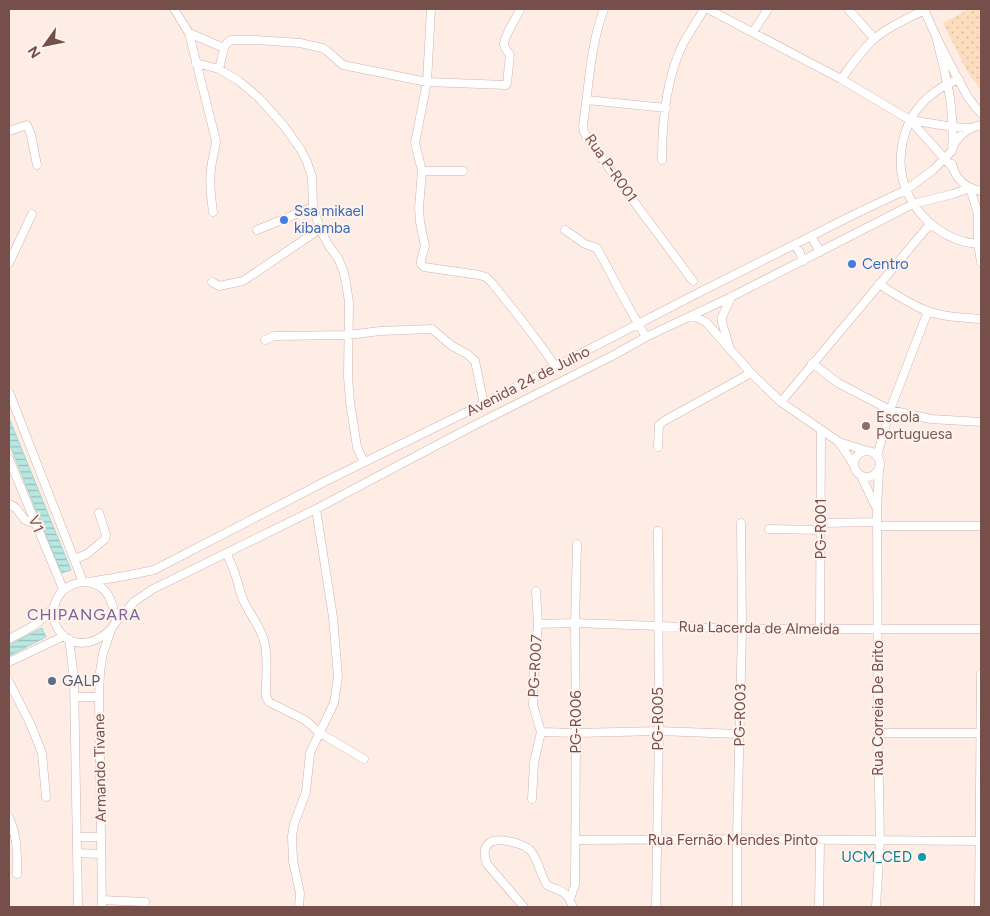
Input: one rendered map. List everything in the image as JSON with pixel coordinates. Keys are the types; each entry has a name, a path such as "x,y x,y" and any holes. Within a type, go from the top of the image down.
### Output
{"street":[{"path":"174,9 189,33 216,141 210,184 213,212"},
{"path":"431,9 427,82 415,143 422,170 419,208 425,246 421,264 424,267 486,277 542,345 555,366"},
{"path":"219,69 227,43 232,40 256,40 300,43 322,48 343,65 427,82 502,86 507,83 510,55 504,47 504,43 520,9"},
{"name":"Rua P-R001","path":"604,9 592,50 583,126 584,132 694,281"},
{"path":"662,160 662,135 669,85 684,42 706,9 841,79 910,120 953,168 962,183 970,188 981,191"},
{"path":"753,32 768,9"},
{"path":"848,9 874,38"},
{"path":"841,79 874,38 924,9 937,40 958,79 968,97 981,113"},
{"path":"189,33 224,48"},
{"path":"937,40 948,84 953,127 953,168"},
{"path":"196,63 219,69 239,81 259,98 284,126 307,162 312,177 313,207 320,229 344,270 349,302 348,377 350,402 356,447 364,462"},
{"path":"958,79 927,98 910,120 904,135 900,160 906,190 913,204 930,224 942,232 961,240 980,244"},
{"path":"586,100 666,108"},
{"path":"910,120 953,127 971,128 981,125"},
{"path":"9,131 27,125 32,135 36,165"},
{"name":"Avenida 24 de Julho","path":"86,582 154,570 364,462 464,414 696,294 906,190 928,175 952,151 959,137 971,128"},
{"path":"422,170 463,172"},
{"path":"970,188 978,214 981,262"},
{"name":"Avenida 24 de Julho","path":"116,622 135,601 147,593 316,508 646,337 731,297 913,204 970,188"},
{"path":"258,230 313,207"},
{"path":"9,263 32,214"},
{"path":"781,402 930,224"},
{"path":"212,282 219,286 243,281 320,229"},
{"path":"565,230 586,244 597,248 646,337"},
{"path":"812,236 820,252"},
{"path":"794,245 800,251 803,260"},
{"path":"879,284 901,298 928,311 953,317 981,319"},
{"path":"729,348 722,316 731,297"},
{"path":"877,456 890,410 928,311"},
{"path":"691,316 706,322 751,373 781,402 839,442 871,452 877,456 880,462 877,509"},
{"path":"265,340 274,336 348,335 380,331 432,329 452,346 475,361 480,405 484,421"},
{"path":"624,332 631,346"},
{"path":"812,363 838,383 890,410 931,419 981,422"},
{"path":"658,448 659,425 751,373"},
{"path":"9,392 75,559 86,582"},
{"path":"464,414 471,427"},
{"name":"PG-R001","path":"820,628 821,430"},
{"path":"839,442 854,465 855,470 861,476 877,509"},
{"path":"854,465 859,454 868,451"},
{"name":"V1","path":"9,459 63,589"},
{"path":"861,476 873,476 879,470"},
{"path":"9,504 16,508 25,520 36,524"},
{"path":"299,907 300,893 293,861 292,836 294,824 306,792 310,753 334,703 338,677 332,617 316,508"},
{"name":"Rua Correia De Brito","path":"876,907 880,841 877,509"},
{"path":"75,559 88,554 105,538 106,535 99,513"},
{"name":"PG-R003","path":"737,907 742,629 741,523"},
{"path":"769,529 878,524 981,526"},
{"name":"PG-R005","path":"656,907 658,839 658,531"},
{"name":"PG-R006","path":"570,899 575,885 575,623 577,544"},
{"path":"227,552 238,588 264,638 267,656 266,697 269,702 305,720 320,733 364,759"},
{"path":"9,639 43,620 53,608 63,589 73,584 86,582 103,589 109,595 112,602 116,622 111,630 96,641 78,642 67,638 58,629 54,619 53,608"},
{"name":"PG-R007","path":"532,799 534,763 541,732 533,704 538,624 536,591"},
{"name":"Rua Lacerda de Almeida","path":"538,624 575,623 742,629 981,629"},
{"name":"Armando Tivane","path":"102,904 99,697 103,653 111,630"},
{"path":"9,662 67,638"},
{"name":"Armando Tivane","path":"67,638 72,661 74,697 78,907"},
{"path":"979,907 981,674"},
{"path":"9,682 30,723 42,753 46,797"},
{"path":"74,697 99,697"},
{"path":"541,732 658,731 739,734"},
{"path":"878,733 981,733"},
{"path":"10,823 18,846 17,874"},
{"path":"76,837 101,837"},
{"path":"524,907 487,864 484,852 486,847 493,841 500,840 525,846 532,851 547,885 569,896 573,907"},
{"name":"Rua Fernão Mendes Pinto","path":"575,840 980,841"},
{"path":"819,907 820,840"},
{"path":"77,853 101,854"},
{"path":"102,904 146,902"}],"sand":[{"path":"969,9 981,9 981,90 968,73 943,23"}],"water":[{"path":"9,418 71,570 62,573 58,565 9,443"},
{"path":"42,628 46,637 9,656 9,645"}],"place":[{"name":"Ssa mikael kibamba","path":"284,220"},
{"name":"Centro","path":"852,264"},
{"name":"Escola Portuguesa","path":"866,426"},
{"name":"GALP","path":"52,681"},
{"name":"UCM_CED","path":"922,857"}],"district":[{"name":"CHIPANGARA","path":"84,614"}]}
